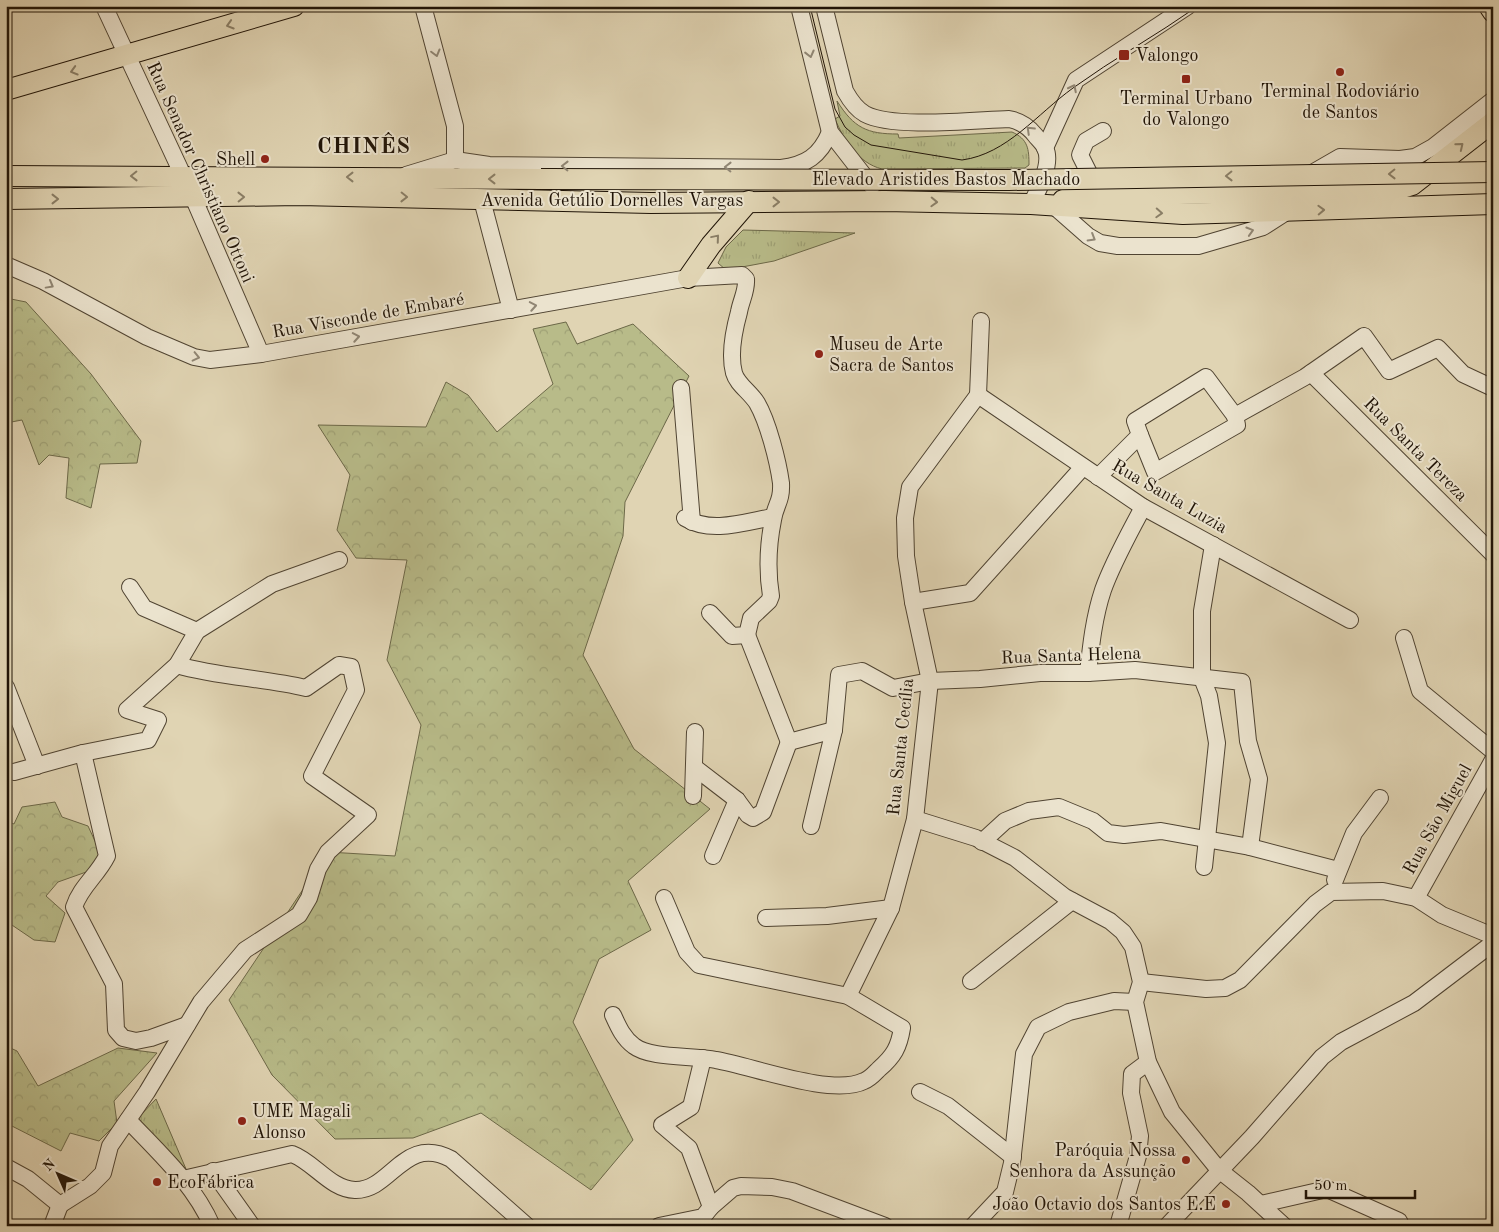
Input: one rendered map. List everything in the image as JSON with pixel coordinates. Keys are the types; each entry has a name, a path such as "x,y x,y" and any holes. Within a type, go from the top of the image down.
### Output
{"main road":[{"path":"6,90 294,6"},
{"path":"1489,6 1493,12"},
{"path":"1287,202 1404,188 1420,180 1470,138 1493,122"},
{"name":"Elevado Aristides Bastos Machado","path":"6,176 1009,180 1493,172"},
{"name":"Avenida Getúlio Dornelles Vargas","path":"6,199 300,195 651,203 885,201 1040,205 1287,202"},
{"path":"688,278 711,245 749,201"},
{"path":"1287,202 1493,204"}],"street":[{"name":"Rua Senador Christiano Ottoni","path":"104,6 193,197 262,354"},
{"path":"423,6 455,126 455,160"},
{"path":"799,6 830,132 885,201"},
{"path":"824,6 845,91 857,107 871,117 890,121 1018,120 1032,131 1045,148"},
{"path":"1180,8 1076,80 1045,148 1045,168 1040,205 1100,242 1118,246 1198,246 1263,227 1320,167 1340,157 1400,159 1414,157 1433,146 1493,100"},
{"path":"1103,131 1086,141 1080,155 1106,203"},
{"path":"398,177 455,160 489,165 781,168 807,162 817,154 830,132"},
{"path":"482,200 511,310"},
{"name":"Rua Visconde de Embaré","path":"6,265 44,281 147,337 194,357 210,360 262,354 688,278 742,275 746,279 746,287 732,344 734,372 738,381 751,394 760,409 772,447 780,483 780,502 773,517"},
{"path":"978,395 982,321"},
{"path":"1235,416 1311,373 1364,336 1389,371 1438,348 1463,374 1493,388"},
{"name":"Rua Santa Tereza","path":"1311,373 1493,554"},
{"path":"1206,377 1235,416 1237,425 1155,472 1140,435 1135,421 1206,377"},
{"path":"681,388 689,520 707,525 724,526 773,517 768,559 771,596 769,601 751,618 747,635 789,742 763,812 753,818 748,815 737,800 694,767"},
{"name":"Rua Santa Luzia","path":"978,395 1143,508 1350,620"},
{"name":"Rua Santa Cecília","path":"848,996 891,908 914,819 930,681 913,602 905,537 905,518 910,487 978,395"},
{"path":"1098,477 1140,435"},
{"path":"913,602 970,593 1083,467"},
{"path":"1088,673 1092,632 1103,591 1143,508"},
{"path":"1204,867 1217,743 1209,696 1202,678 1202,611 1213,545"},
{"path":"14,772 83,753 148,740 158,720 127,710 178,665 197,630 272,584 339,560"},
{"path":"130,586 144,608 197,630"},
{"path":"710,613 732,636 747,635"},
{"path":"1404,638 1420,691 1493,751"},
{"path":"52,1226 60,1206 99,1179 105,1169 110,1146 201,1002 245,950 299,915 309,898 318,869 328,852 368,815 312,776 356,690 351,667 339,665 306,688 238,675 200,672 178,665"},
{"name":"Rua Santa Helena","path":"834,730 839,675 862,671 893,688 930,681 980,679 1040,673 1088,673 1135,670 1242,682 1248,741 1259,779 1250,847"},
{"path":"6,687 37,766"},
{"path":"789,742 834,730 811,826"},
{"path":"693,796 695,732"},
{"path":"83,753 107,856 99,873 79,892 74,907 114,984 116,1030 123,1038 136,1041 151,1038 187,1025"},
{"name":"Rua São Miguel","path":"1416,898 1493,760"},
{"path":"1141,982 1206,989 1225,988 1240,980 1315,904 1331,892 1354,833 1380,798"},
{"path":"713,856 737,800"},
{"path":"982,842 1004,822 1029,811 1059,807 1093,821 1108,833 1124,835 1161,832 1250,847 1338,870"},
{"path":"914,819 982,842 1015,858 1072,901 1110,920 1123,932 1133,947 1141,982 1135,1002 1148,1062 1172,1112 1219,1170 1261,1204 1284,1226"},
{"path":"1331,892 1382,891 1416,898 1442,915 1493,936"},
{"path":"613,1015 625,1037 644,1052 703,1058 831,1086 851,1085 865,1081 892,1058 898,1047 902,1028 848,996 699,965 687,952 664,898"},
{"path":"971,981 1072,901"},
{"path":"766,918 827,916 891,908"},
{"path":"1167,1226 1252,1137 1322,1057 1334,1047 1414,1003 1493,942"},
{"path":"973,1226 1005,1192 1013,1157 1024,1054 1038,1026 1069,1012 1114,1001 1135,1002"},
{"path":"703,1058 691,1107 662,1125 689,1148 706,1216"},
{"path":"1118,1226 1138,1156 1140,1136 1131,1093 1132,1074 1148,1062"},
{"path":"920,1092 948,1106 1013,1157"},
{"path":"128,1120 183,1179 205,1210 212,1226"},
{"path":"183,1179 292,1154 343,1189 357,1190 372,1185 416,1155 427,1152 439,1152 451,1158 527,1226"},
{"path":"6,1167 28,1179 60,1206"},
{"path":"213,1171 252,1226"},
{"path":"659,1226 706,1216 733,1188 741,1186 772,1187 792,1191 885,1226"},
{"path":"1261,1204 1327,1189 1399,1221 1400,1226"}],"green space":[{"path":"837,101 849,118 862,128 878,133 898,134 899,138 1012,132 1024,141 1029,154 1029,165 1025,168 882,169 873,166 853,150 843,135 835,119 840,116"},
{"path":"743,230 855,233 774,261 726,270 718,263 726,247"},
{"path":"6,298 26,302 91,374 141,441 137,463 100,464 91,508 66,498 69,458 49,455 39,465 22,420 6,423"},
{"path":"566,322 577,344 633,324 689,376 625,502 623,536 583,655 634,749 710,809 628,881 651,930 599,959 573,1022 633,1140 591,1190 481,1113 413,1138 335,1139 272,1075 229,1000 328,852 395,856 421,725 387,660 407,560 356,558 337,530 350,475 318,425 426,427 446,382 468,395 497,432 553,384 533,329"},
{"path":"55,802 62,817 88,826 101,854 89,871 58,882 46,896 65,913 55,942 34,940 6,921 6,821 14,824 22,807"},
{"path":"6,1046 17,1051 38,1086 118,1048 157,1053 114,1101 117,1123 99,1141 70,1133 61,1151 6,1123"},
{"path":"156,1099 186,1169 137,1119"}],"tram line":[{"path":"810,6 835,109 845,127 871,145 962,160 993,150 1021,132 1073,88 1198,6"}],"place":[{"name":"Valongo","path":"1124,55"},
{"name":"Terminal Rodoviário de Santos","path":"1340,72"},
{"name":"Terminal Urbano do Valongo","path":"1186,79"},
{"name":"Shell","path":"265,159"},
{"name":"Museu de Arte Sacra de Santos","path":"819,354"},
{"name":"UME Magali Alonso","path":"242,1121"},
{"name":"Paróquia Nossa Senhora da Assunção","path":"1186,1160"},
{"name":"EcoFábrica","path":"157,1182"},
{"name":"João Octavio dos Santos E.E","path":"1226,1204"}],"district":[{"name":"CHINÊS","path":"364,145"}]}
